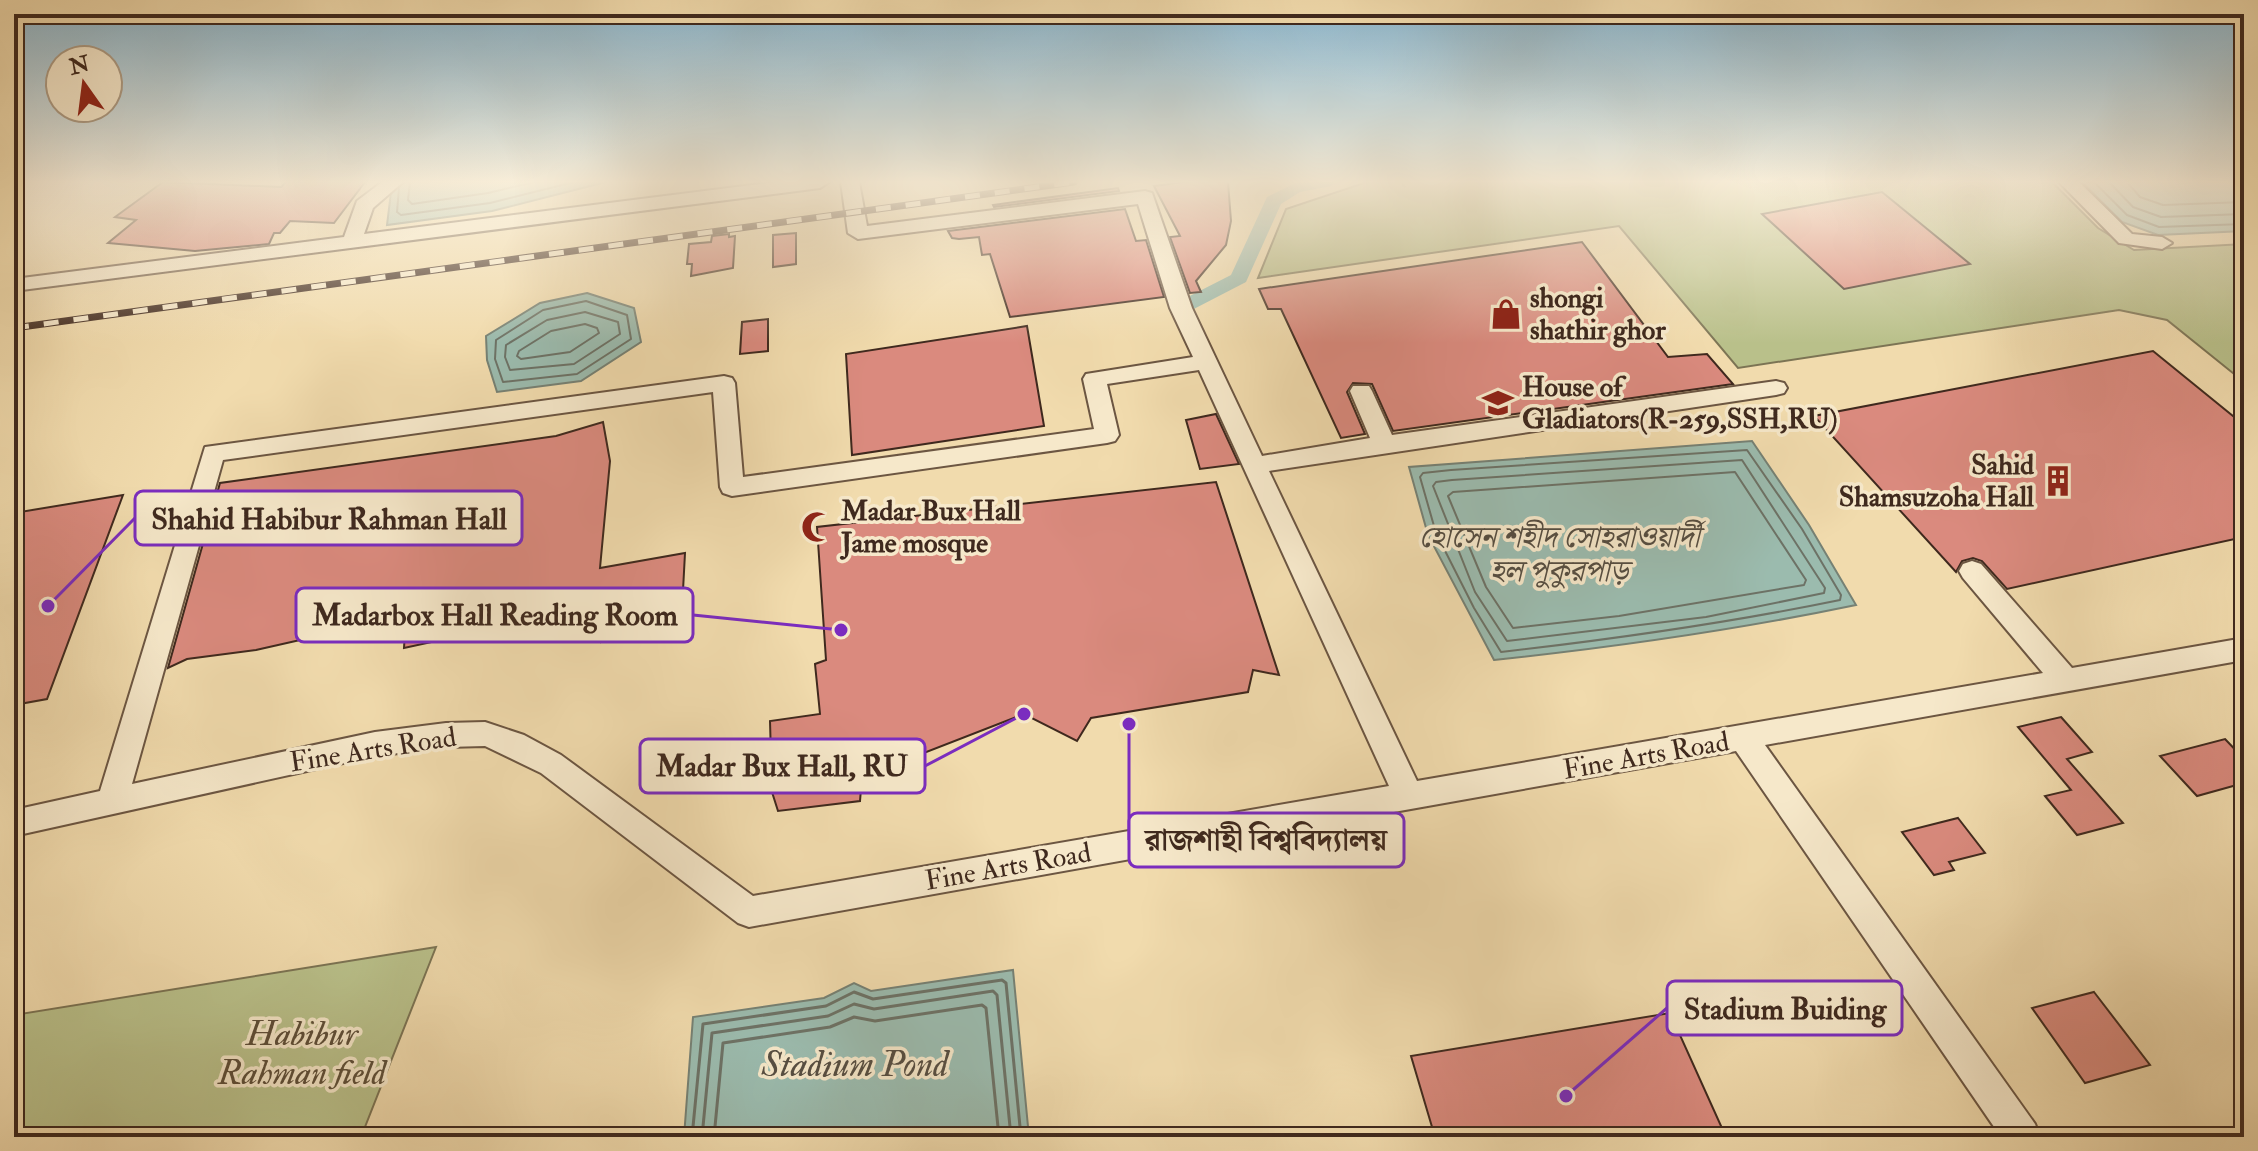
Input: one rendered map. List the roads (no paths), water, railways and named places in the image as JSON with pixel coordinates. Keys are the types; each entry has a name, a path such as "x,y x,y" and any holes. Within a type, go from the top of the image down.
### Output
{"street":[{"path":"352,242 354,236"},
{"path":"14,285 401,236"},
{"path":"1158,236 1181,308 1409,797"},
{"path":"2123,236 2126,239 2162,243"},
{"path":"111,804 152,676 171,595 213,453 724,383 732,487 1107,435 1094,379 1206,362"},
{"path":"1255,465 1776,388"},
{"path":"1361,391 1384,444"},
{"path":"1972,571 2066,680"},
{"name":"Fine Arts Road","path":"14,823 375,744 446,735 485,734 514,744 551,764 749,912 2244,649"},
{"path":"1744,739 2022,1137"}],"water":[{"path":"587,293 634,308 641,342 581,381 497,392 487,360 486,336 540,303"},
{"name":"হোসেন শহীদ সোহরাওয়ার্দী হল পুকুরপাড়","path":"1752,441 1809,525 1856,605 1676,637 1494,660 1428,535 1409,467"},
{"name":"Stadium Pond","path":"1013,970 1029,1137 684,1137 693,1017 824,998 854,983 871,991"}],"waterway":[{"path":"1181,308 1239,278 1258,236"}],"railway":[{"path":"14,328 684,236"}],"place":[{"name":"shongi shathir ghor","path":"1506,314"},
{"name":"House of Gladiators(R-259,SSH,RU)","path":"1498,403"},
{"name":"Sahid Shamsuzoha Hall","path":"2058,481"},
{"name":"Madar Bux Hall Jame mosque","path":"817,527"},
{"name":"Shahid Habibur Rahman Hall","path":"48,606"},
{"name":"Madarbox Hall Reading Room","path":"841,630"},
{"name":"Madar Bux Hall, RU","path":"1024,714"},
{"name":"রাজশাহী বিশ্ববিদ্যালয়","path":"1129,724"},
{"name":"Stadium Buiding","path":"1566,1096"}],"park label":[{"name":"Habibur Rahman field","path":"302,1054"}]}
